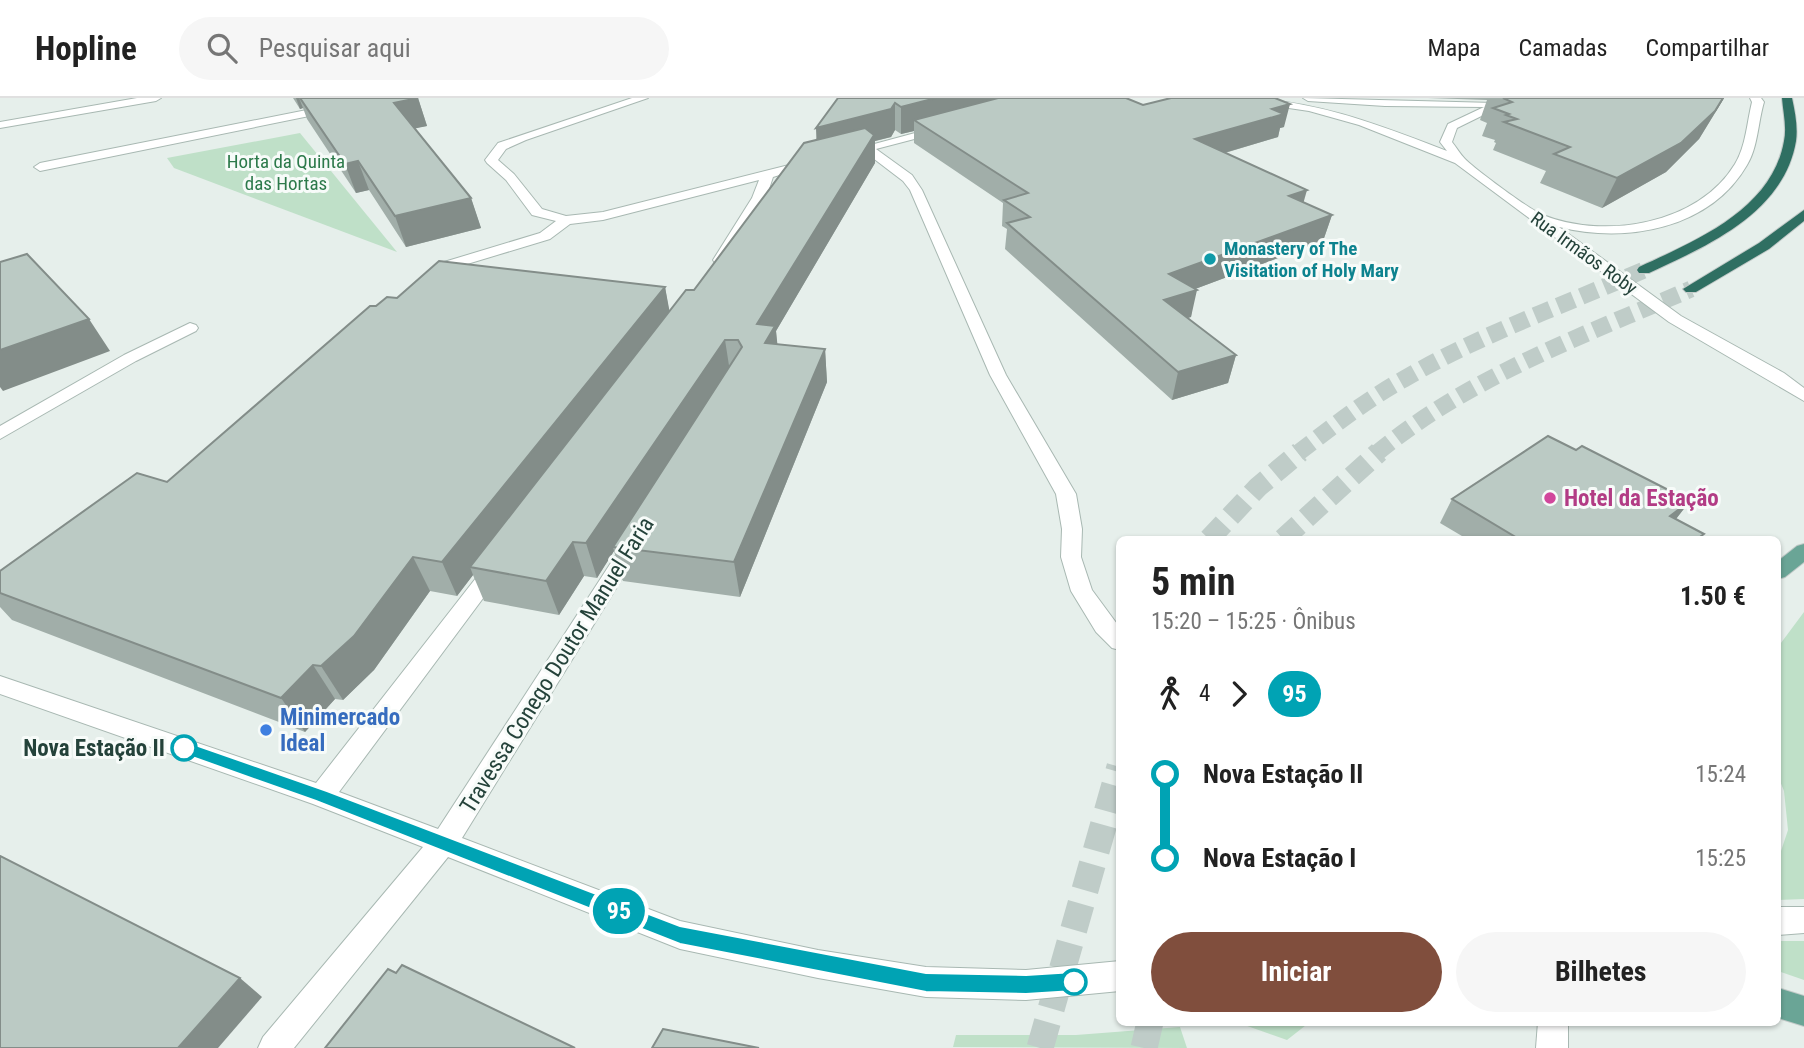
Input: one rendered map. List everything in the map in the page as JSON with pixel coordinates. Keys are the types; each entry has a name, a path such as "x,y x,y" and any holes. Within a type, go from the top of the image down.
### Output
{"highway":[{"path":"1644,270 1706,240 1758,202 1774,182 1784,162 1791,123 1787,98"},
{"path":"1691,289 1759,252 1804,214"}],"main road":[{"path":"1781,570 1804,551"},
{"path":"1781,1004 1804,1011"}],"street":[{"path":"0,125 156,98"},
{"path":"40,167 383,98"},
{"path":"643,98 522,137 502,146 491,159 510,177 537,212 566,220 603,216 767,177 959,124"},
{"name":"Rua Irmãos Roby","path":"1240,98 1310,108 1363,122 1460,161 1675,319 1778,377 1804,396"},
{"path":"1308,98 1385,103 1498,103"},
{"path":"1460,161 1446,142 1452,126 1513,98"},
{"path":"1531,215 1578,226 1636,229 1672,220 1706,202 1742,164 1758,102 1755,98"},
{"path":"1363,122 1364,111 1385,103"},
{"path":"867,148 908,178 916,190 998,375 1066,494 1072,529 1071,557 1082,591 1104,626 1116,638"},
{"path":"710,275 759,198 767,177"},
{"path":"449,265 545,236 566,220"},
{"path":"0,434 130,358 190,328"},
{"name":"Travessa Conego Doutor Manuel Faria","path":"274,1048 443,843 471,803 648,520"},
{"path":"321,796 507,551"},
{"path":"0,685 321,796 680,935 818,964 926,982 1026,985 1116,976"},
{"path":"1781,921 1804,920"},
{"path":"1552,1048 1553,1026"}],"green space":[{"name":"Horta da Quinta das Hortas","path":"300,133 397,252 174,168 167,158"},
{"path":"1804,612 1804,899 1781,900 1781,851 1788,830 1781,784 1781,643"},
{"path":"1781,941 1804,941 1804,980 1781,972"},
{"path":"1247,1026 1305,1026 1287,1040"},
{"path":"1180,1027 1187,1048 953,1047 956,1035 1076,1035"}],"building":[{"path":"300,98 418,98 394,103 471,198 395,216 358,161 345,164"},
{"path":"838,98 936,98 901,107 895,103 891,109 816,128"},
{"path":"998,98 1126,98 1143,105 1171,98 1275,98 1290,104 1272,109 1284,114 1195,139 1307,190 1289,196 1332,215 1169,274 1197,290 1164,300 1236,355 1178,372 1007,223 1030,217 1004,200 1028,193 914,120"},
{"path":"1503,98 1723,98 1715,111 1681,143 1617,178 1554,154 1570,147 1504,122 1517,119 1493,108 1512,102"},
{"path":"865,128 874,135 757,324 775,326 765,343 825,349 734,562 613,547 742,347 738,340 725,340 586,543 573,542 546,581 470,567 686,290 694,290 804,143"},
{"path":"27,254 89,319 0,350 0,262"},
{"path":"439,261 665,287 442,562 413,557 354,636 321,666 313,665 281,698 0,593 0,571 137,473 167,482 370,306 376,306 387,297 397,298"},
{"name":"Hotel da Estação","path":"1548,436 1576,450 1582,446 1690,501 1670,516 1704,534 1514,536 1452,499"},
{"path":"0,856 240,978 178,1048 0,1048"},
{"path":"402,965 575,1048 325,1048 388,969 396,973"},
{"path":"663,1029 759,1048 652,1048"}],"tunnel":[{"path":"1298,453 1376,396 1433,363 1492,334 1644,270"},
{"path":"1377,453 1412,426 1488,380 1691,289"},
{"path":"1212,536 1258,487 1300,452"},
{"path":"1286,536 1379,452"},
{"path":"1040,1048 1116,781"},
{"path":"1144,1048 1149,1026"}],"bus line":[{"name":"95","path":"184,748 321,796 680,935 818,964 926,982 1026,985 1074,982"}],"place":[{"name":"Monastery of The Visitation of Holy Mary","path":"1210,259"},
{"name":"Hotel da Estação","path":"1550,498"},
{"name":"Minimercado Ideal","path":"266,730"},
{"name":"Nova Estação II","path":"184,748"}]}
